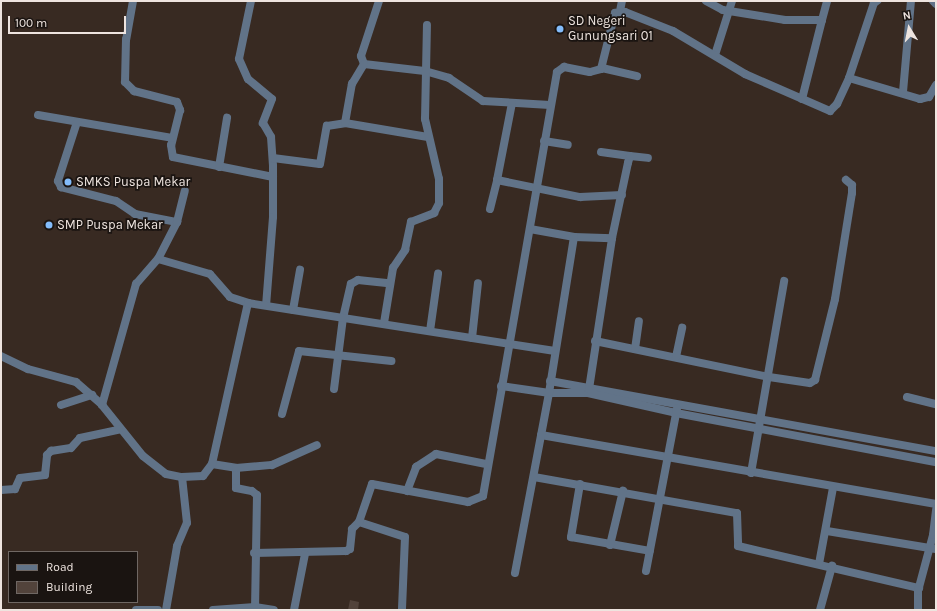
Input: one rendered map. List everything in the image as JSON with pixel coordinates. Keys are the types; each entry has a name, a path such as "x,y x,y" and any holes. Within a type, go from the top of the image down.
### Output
{"street":[{"path":"133,1 126,39 125,82 134,91 177,102 179,117 172,138 171,154 176,160 273,177"},
{"path":"251,1 239,59 248,79 271,96 264,123 271,137 273,177 266,305"},
{"path":"364,64 361,56 379,1"},
{"path":"602,68 612,18 620,10 622,1"},
{"path":"706,1 730,11 785,20 822,20"},
{"path":"715,55 732,1"},
{"path":"802,99 827,1"},
{"path":"903,92 911,1"},
{"path":"933,1 936,4"},
{"path":"620,10 673,31 745,74 830,111 837,104 850,78 874,2"},
{"path":"384,323 389,283 393,268 405,250 411,222 434,213 439,203 439,179 424,119 427,25"},
{"path":"345,123 352,84 364,64"},
{"path":"364,64 425,71 449,78 483,102 550,105"},
{"path":"254,553 305,554 346,551 350,549 352,529 359,522 372,484 473,501 483,496 486,464 530,229 550,105 560,68 590,72 602,68 637,76"},
{"path":"850,78 928,99 936,85"},
{"path":"490,209 512,103"},
{"path":"38,115 131,129 172,138"},
{"path":"219,167 227,118"},
{"path":"77,122 59,177 60,187 116,201 135,214 177,222"},
{"path":"272,158 320,164 327,126 345,123 428,137"},
{"path":"544,141 568,145"},
{"path":"601,152 648,158"},
{"path":"589,389 595,341 612,238 630,156"},
{"path":"497,180 580,197 622,195"},
{"path":"595,341 769,377 810,383 818,373 835,299 852,194 852,184 846,180"},
{"path":"102,404 136,284 158,259 177,222 185,191"},
{"path":"530,229 574,237 612,238"},
{"path":"515,573 549,393 553,351 574,237"},
{"path":"158,259 210,274 230,297 248,303 384,323 508,345 553,351"},
{"path":"293,310 300,270"},
{"path":"430,331 438,274"},
{"path":"334,390 343,318 353,281 389,283"},
{"path":"751,473 759,423 769,377 784,281"},
{"path":"472,338 478,283"},
{"path":"1,356 28,370 76,382 102,404 119,430 157,468 166,474 182,477 203,476 212,464 248,303"},
{"path":"635,349 639,321"},
{"path":"676,357 682,328"},
{"path":"282,414 299,351 391,361"},
{"path":"550,381 589,389 678,402 759,423 868,444 936,462"},
{"path":"501,386 549,393 589,389 676,413 759,423"},
{"path":"61,405 92,395"},
{"path":"907,397 936,404"},
{"path":"646,571 661,498 666,457 678,402"},
{"path":"1,490 15,490 20,478 45,475 47,455 51,451 71,448 80,438 119,430"},
{"path":"541,435 832,488 936,504"},
{"path":"868,444 936,451"},
{"path":"212,464 236,468 272,465 317,446"},
{"path":"407,491 416,467 436,454 486,464"},
{"path":"236,468 236,488 252,491 257,495 254,553 255,607"},
{"path":"166,610 176,546 188,524 182,477"},
{"path":"534,477 623,491 737,513 738,546 832,566 919,588"},
{"path":"580,484 571,537 650,551"},
{"path":"819,564 827,531 832,488"},
{"path":"610,545 623,491"},
{"path":"918,610 919,588 933,548 936,509"},
{"path":"359,522 406,536 402,610"},
{"path":"827,531 933,548"},
{"path":"294,610 305,554"},
{"path":"820,610 832,566"},
{"path":"213,610 255,607 274,610"},
{"path":"136,610 158,610"}],"building":[{"path":"350,600 359,602 358,610 348,610"}],"place":[{"name":"SD Negeri Gunungsari 01","path":"560,29"},
{"name":"SMKS Puspa Mekar","path":"68,182"},
{"name":"SMP Puspa Mekar","path":"49,225"}]}
